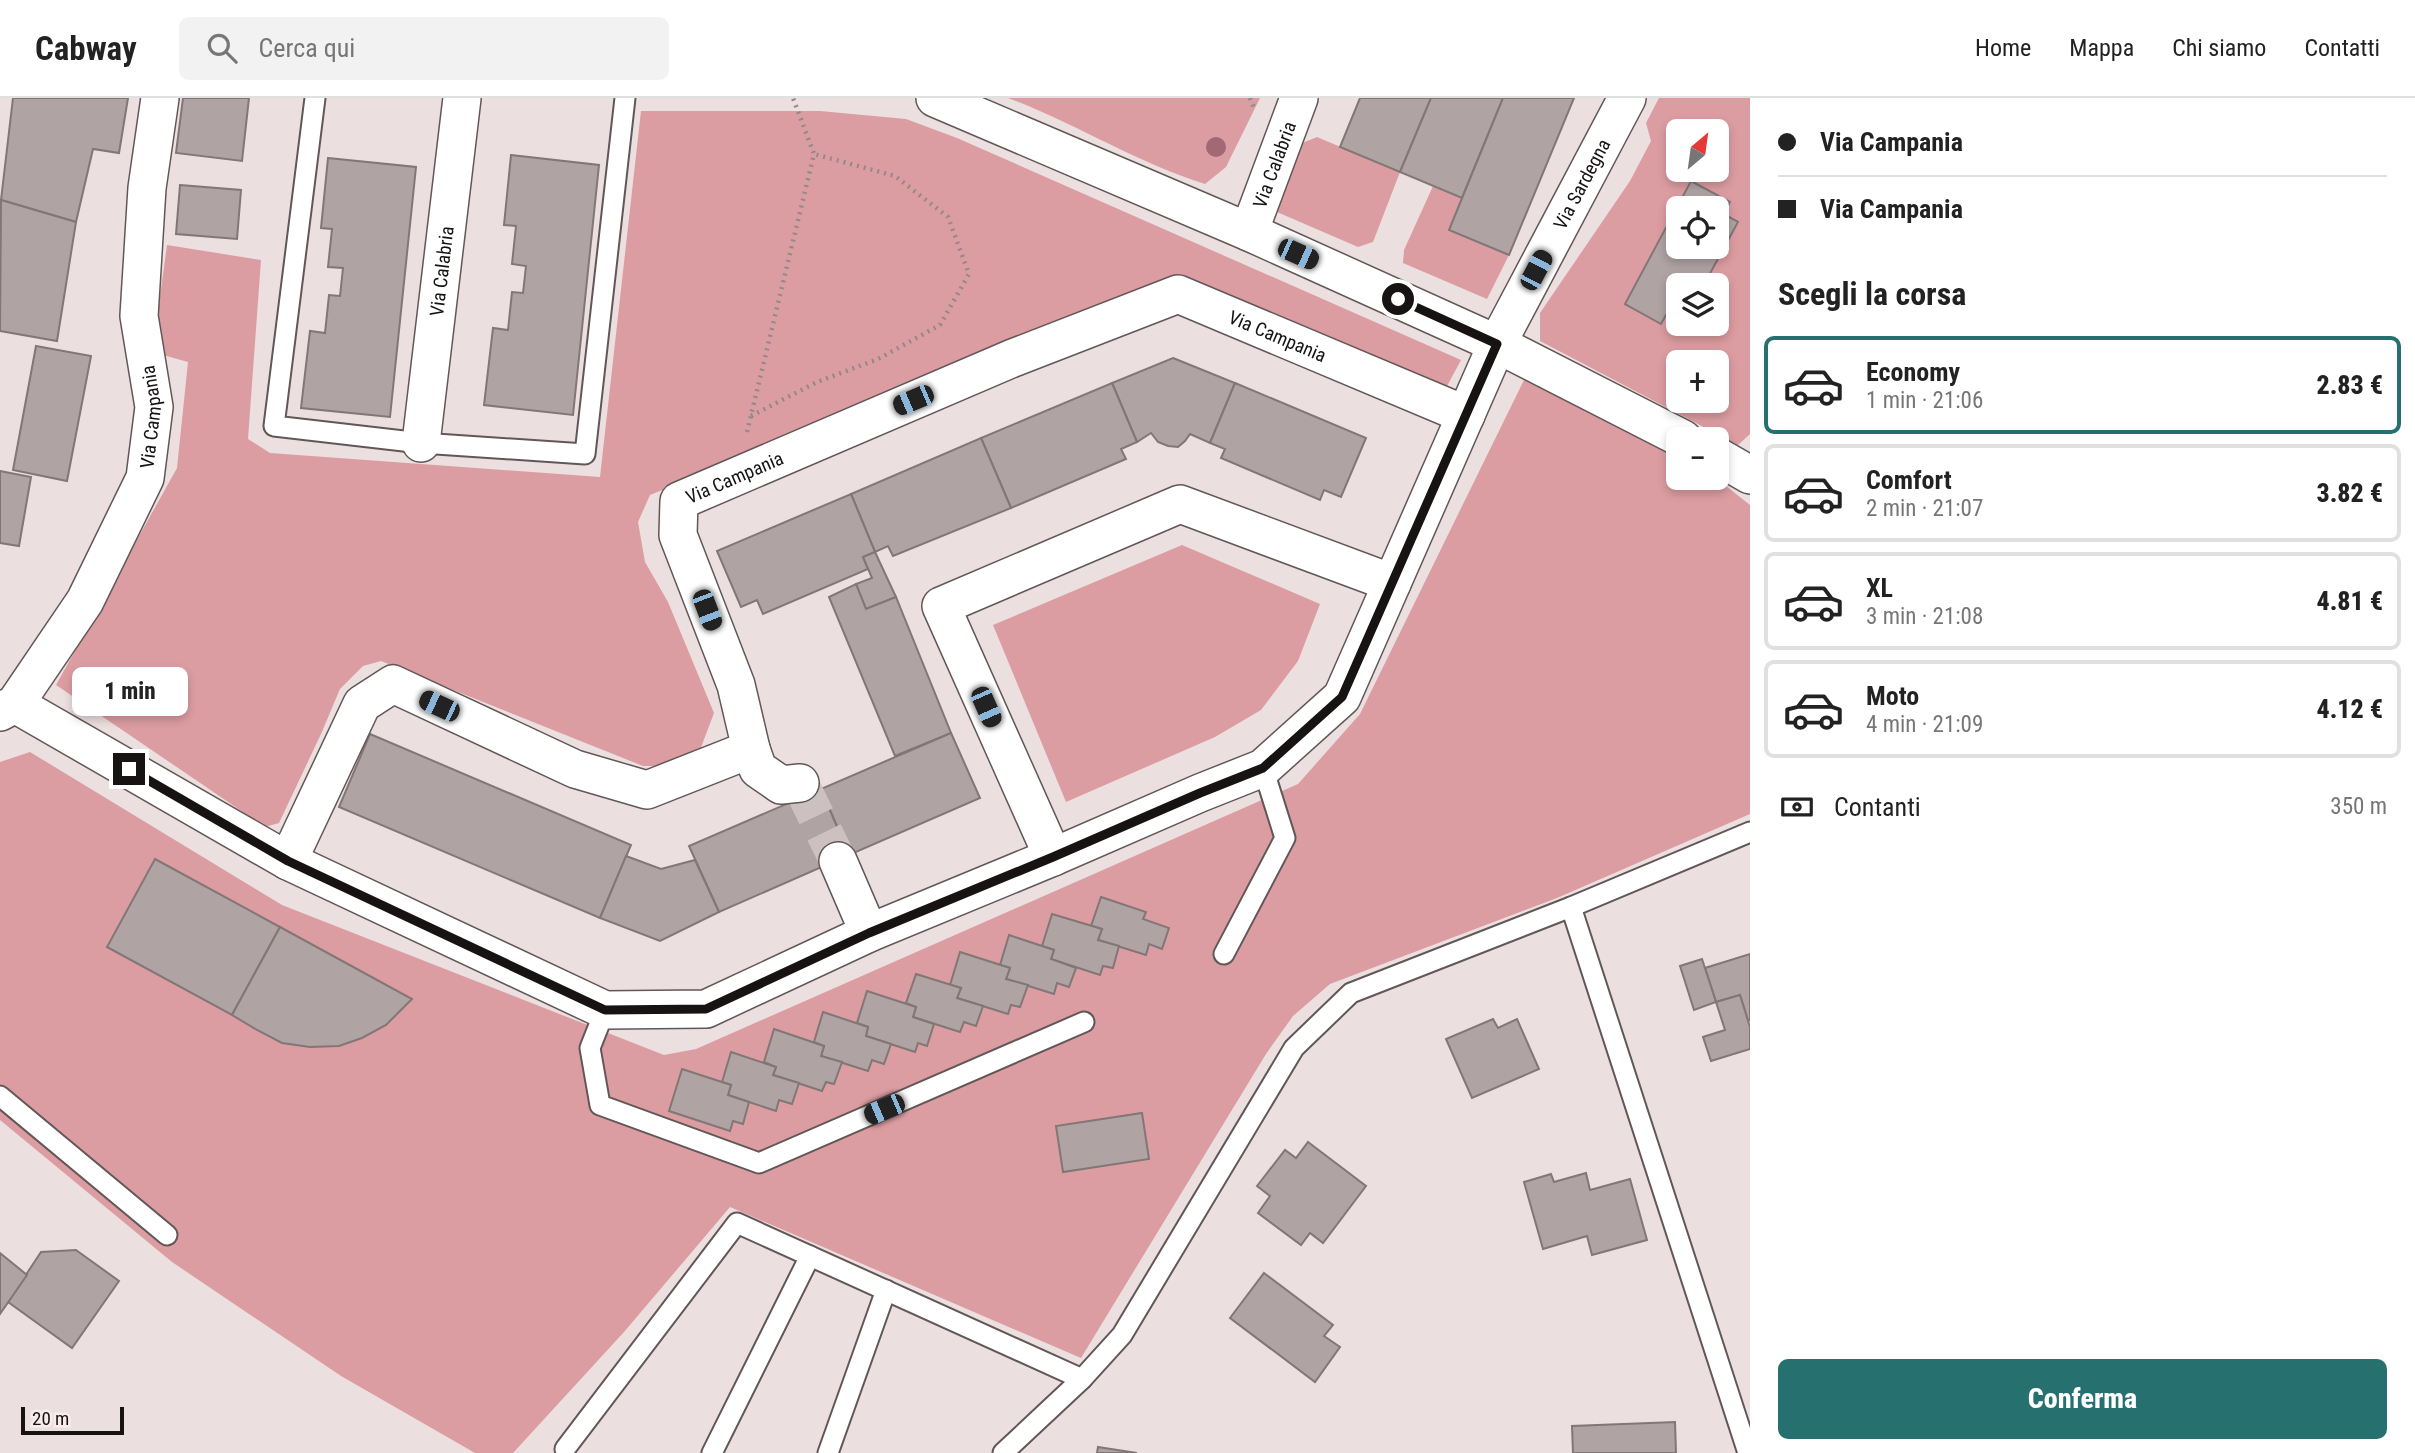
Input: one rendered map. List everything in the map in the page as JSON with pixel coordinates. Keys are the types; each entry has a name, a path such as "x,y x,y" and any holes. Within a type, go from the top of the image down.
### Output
{"street":[{"name":"Via Campania","path":"160,98 146,188 139,316 154,407 145,478 85,601 7,708 288,861 605,1010 706,1009 869,933 1263,768 1342,697 1497,344"},
{"name":"Via Calabria","path":"421,443 461,98"},
{"path":"935,98 1249,232 1497,344 1666,430"},
{"name":"Via Calabria","path":"1249,232 1299,98"},
{"name":"Via Sardegna","path":"1497,344 1627,98"},
{"name":"Via Campania","path":"751,749 736,685 678,535 679,501 1013,358 1178,295 1466,415"},
{"path":"1053,857 941,606 1180,504 1392,583"},
{"path":"288,861 362,704 393,684 575,769 648,790 751,749 758,769 781,785 800,783"},
{"path":"838,861 869,933"}],"lane":[{"path":"315,98 274,426 421,443 585,454 625,98"},
{"path":"1224,954 1285,838 1263,768"},
{"path":"1003,1453 1082,1379 1122,1335 1294,1048 1351,993 1750,832"},
{"path":"1570,906 1748,1453"},
{"path":"605,1010 590,1048 600,1105 760,1163 1084,1022"},
{"path":"0,1096 167,1235"},
{"path":"565,1449 737,1223 1082,1379"},
{"path":"712,1453 810,1256"},
{"path":"828,1453 886,1290"}],"path":[{"path":"737,475 814,154 793,98"},
{"path":"751,416 817,382 878,359 940,325 969,274 948,217 894,176 814,154"}],"shaded area":[{"path":"1008,98 1260,98 1226,167 1205,184 1155,165"},
{"path":"1659,98 1750,98 1750,434 1738,445 1729,440 1729,427 1704,427 1677,413 1729,413 1729,350 1666,350 1666,407 1540,341 1540,313 1630,181 1651,141 1646,123"},
{"path":"641,111 820,111 906,119 957,138 1461,360 1446,388 1175,279 650,495 638,522 645,562 668,602 714,713 700,750 671,766 643,766 381,661 363,666 340,689 279,823 265,827 56,685 177,468 188,362 163,355 155,333 167,245 261,260 248,439 270,453 600,477"},
{"path":"1317,137 1400,172 1373,242 1358,247 1270,209 1295,146"},
{"path":"1433,186 1462,198 1449,230 1509,255 1487,299 1403,263 1404,250"},
{"path":"1524,380 1666,451 1666,490 1729,488 1750,505 1750,814 1557,898 1330,984 1293,1016 1266,1054 1081,1358 730,1207 624,1332 513,1453 475,1453 341,1376 172,1262 0,1120 0,762 30,752 282,905 664,1055 696,1049 1298,784 1360,714"},
{"path":"1182,545 1320,604 1298,661 1261,710 1215,737 1066,802 993,625"}],"building":[{"path":"13,98 128,98 119,153 93,149 76,222 1,200"},
{"path":"183,98 249,98 242,161 176,153"},
{"path":"1360,98 1431,98 1400,172 1340,147"},
{"path":"1431,98 1503,98 1462,198 1400,172"},
{"path":"1503,98 1574,98 1509,255 1449,230"},
{"path":"511,155 599,165 573,415 484,405 493,328 508,330 512,292 523,293 526,266 512,264 516,226 504,225"},
{"path":"328,158 416,167 390,417 301,408 310,331 325,333 329,295 340,296 343,268 328,267 332,229 321,228"},
{"path":"1693,182 1719,196 1683,196"},
{"path":"180,185 241,190 237,239 176,234"},
{"path":"1,200 76,222 57,341 0,331"},
{"path":"1729,217 1738,222 1729,239"},
{"path":"1666,228 1666,259 1718,259 1710,273 1666,273 1666,315 1661,324 1625,304"},
{"path":"36,346 91,356 67,481 13,470"},
{"path":"1173,358 1235,383 1210,443 1190,434 1178,447 1168,446 1158,442 1151,433 1137,442 1112,383"},
{"path":"1112,383 1137,442 1121,449 1126,459 1011,508 981,438"},
{"path":"1235,383 1366,438 1341,497 1324,490 1320,500 1221,458 1225,449 1210,443"},
{"path":"981,438 1011,508 893,556 888,546 875,552 851,494"},
{"path":"0,471 31,477 19,546 0,543"},
{"path":"851,494 875,552 863,557 868,569 763,614 757,600 741,607 717,551"},
{"path":"875,552 896,597 866,609 856,584 872,578 863,557"},
{"path":"856,584 866,609 896,597 951,733 895,756 829,597"},
{"path":"951,733 980,798 849,855 821,789"},
{"path":"370,734 631,845 600,918 339,807"},
{"path":"821,789 849,855 719,912 689,846"},
{"path":"626,856 661,869 695,860 719,912 660,941 600,918"},
{"path":"155,859 280,927 232,1015 107,947"},
{"path":"1101,897 1146,912 1143,919 1169,928 1162,949 1149,944 1146,955 1098,940 1102,929 1091,926"},
{"path":"1052,914 1102,929 1098,940 1119,946 1113,968 1103,966 1100,975 1051,959 1054,950 1042,946"},
{"path":"280,927 412,999 386,1025 339,1046 310,1047 282,1043 257,1030 232,1015"},
{"path":"1009,935 1054,950 1051,959 1076,968 1069,987 1057,983 1054,994 1006,979 1010,968 1000,965"},
{"path":"960,952 1010,968 1006,979 1028,985 1020,1007 1011,1005 1008,1014 957,998 961,988 950,985"},
{"path":"1750,954 1748,1021 1740,995 1716,1002 1705,968"},
{"path":"1702,959 1716,1002 1694,1010 1680,966"},
{"path":"916,974 961,988 957,998 983,1006 976,1026 964,1022 960,1032 913,1017 916,1007 906,1003"},
{"path":"867,991 916,1007 913,1017 934,1024 927,1046 918,1043 915,1052 866,1036 868,1027 857,1023"},
{"path":"1740,995 1750,1027 1750,1049 1711,1061 1703,1037 1725,1030 1716,1002"},
{"path":"823,1012 868,1027 866,1036 891,1044 884,1064 872,1060 868,1071 821,1056 824,1046 814,1042"},
{"path":"1493,1019 1498,1028 1517,1019 1539,1069 1472,1098 1446,1039"},
{"path":"774,1029 824,1046 821,1056 842,1062 834,1084 826,1082 822,1091 773,1075 776,1067 764,1062"},
{"path":"731,1052 776,1067 773,1075 799,1083 792,1104 779,1100 776,1111 728,1095 731,1085 722,1082"},
{"path":"682,1069 731,1085 728,1095 749,1102 743,1124 733,1121 730,1131 669,1111"},
{"path":"1142,1113 1149,1159 1063,1172 1056,1126"},
{"path":"1308,1142 1366,1186 1323,1243 1310,1233 1301,1245 1258,1213 1270,1196 1257,1186 1285,1150 1296,1158"},
{"path":"1586,1173 1590,1190 1630,1179 1647,1240 1592,1255 1587,1236 1543,1249 1524,1182 1551,1174 1554,1182"},
{"path":"76,1250 119,1281 72,1348 8,1302 41,1252"},
{"path":"0,1253 27,1275 0,1314"},
{"path":"1264,1273 1333,1325 1324,1336 1340,1347 1315,1382 1230,1318"},
{"path":"1675,1422 1676,1453 1573,1453 1572,1426"},
{"path":"1098,1447 1137,1453 1097,1453"}],"tunnel":[{"path":"800,783 838,861"}],"route":[{"path":"129,769 288,861 605,1010 706,1009 869,933 1263,768 1342,697 1497,344 1398,299"}]}
